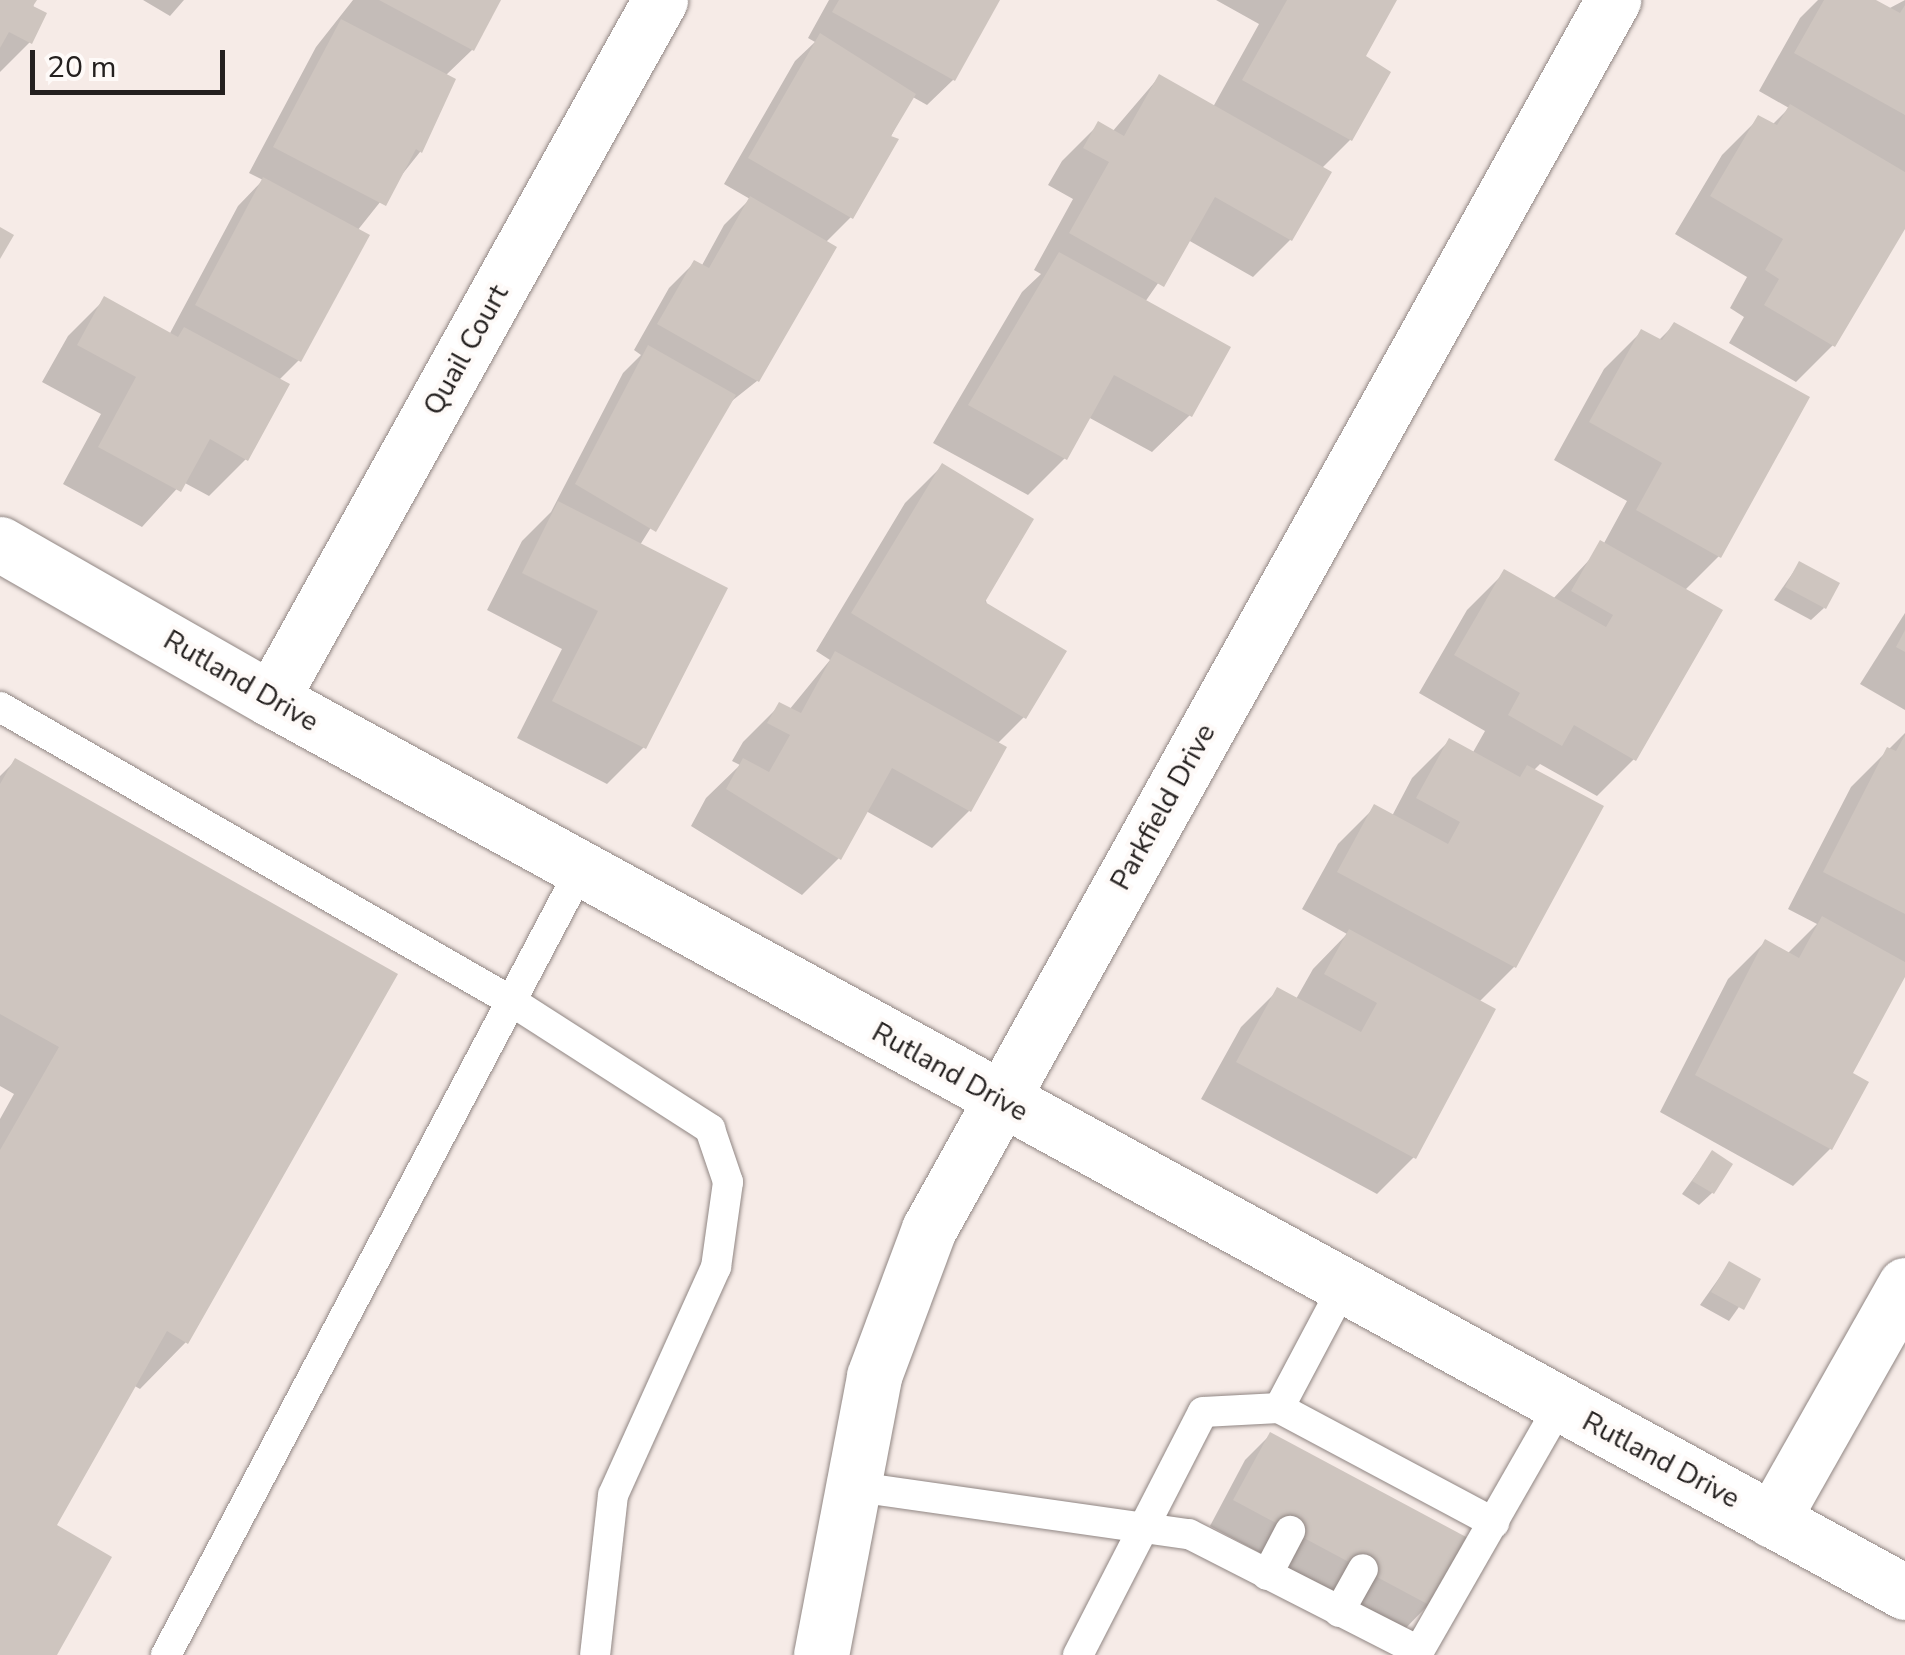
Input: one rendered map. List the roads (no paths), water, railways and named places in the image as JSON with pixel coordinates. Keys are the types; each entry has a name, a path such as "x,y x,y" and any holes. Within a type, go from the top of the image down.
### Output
{"street":[{"name":"Quail Court","path":"271,700 660,0"},
{"name":"Parkfield Drive","path":"821,1655 850,1486 898,1297 1000,1100 1613,0"},
{"name":"Rutland Drive","path":"4,554 1905,1592"},
{"path":"1772,1520 1905,1285"}],"lane":[{"path":"0,707 511,1000 710,1128 728,1182 716,1267 614,1495 594,1655"},
{"path":"166,1655 581,870"},
{"path":"1279,1408 1342,1286"},
{"path":"850,1486 1189,1534 1419,1651 1560,1405"},
{"path":"1078,1655 1147,1528 1203,1412 1279,1408 1334,1452 1406,1491 1494,1523"},
{"path":"1267,1575 1290,1531"},
{"path":"1339,1612 1363,1570"}]}
